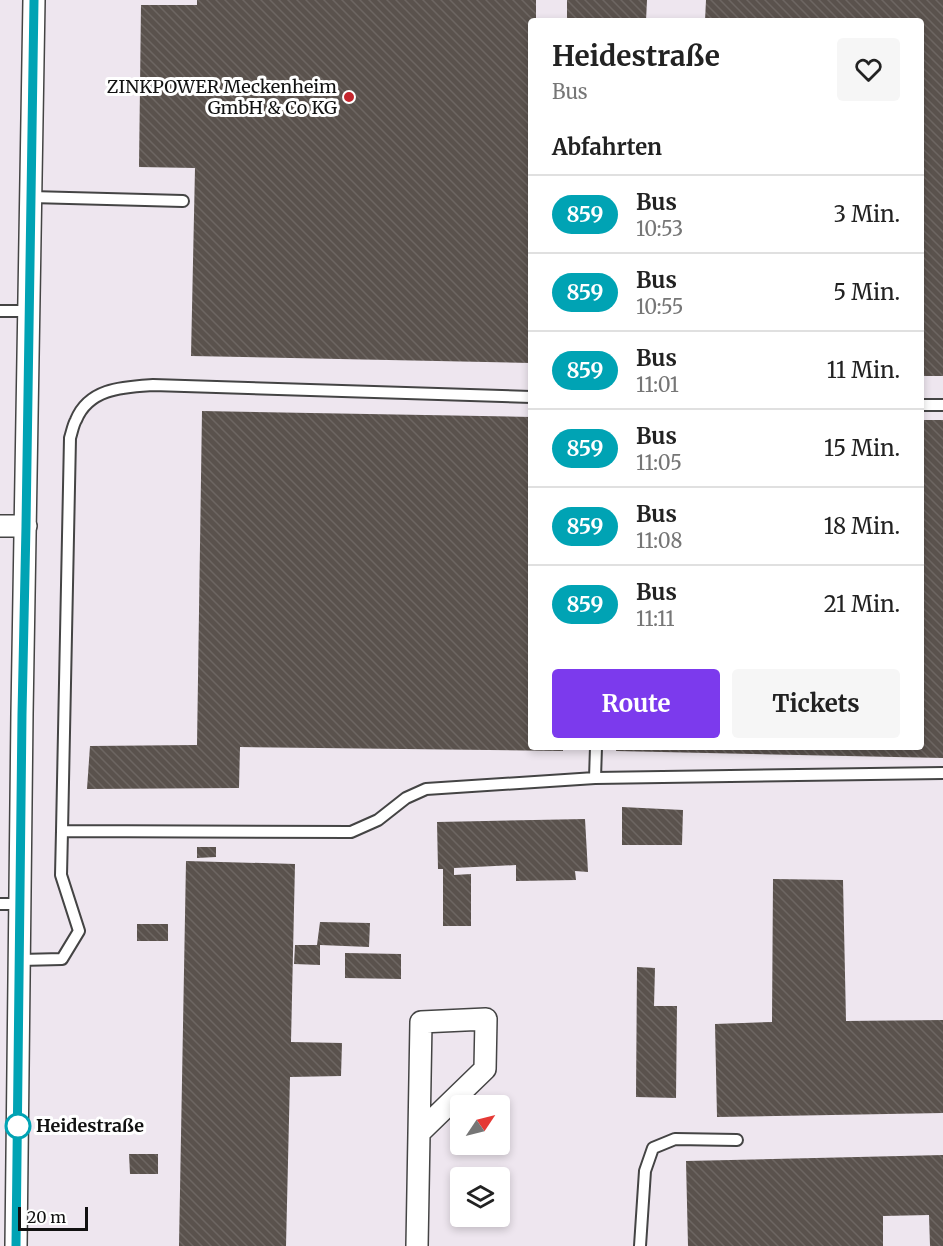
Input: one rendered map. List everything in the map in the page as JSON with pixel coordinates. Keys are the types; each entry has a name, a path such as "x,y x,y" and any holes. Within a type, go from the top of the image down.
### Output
{"street":[{"path":"16,1246 20,960 10,904 22,714 34,0"},
{"path":"0,526 26,526"},
{"path":"417,1246 419,1133 421,1022 486,1019 485,1069 419,1133"}],"lane":[{"path":"31,197 183,201"},
{"path":"0,311 29,311"},
{"path":"20,960 62,959 79,931 61,875 70,438 76,418 87,403 108,390 153,384 528,397"},
{"path":"924,405 943,405"},
{"path":"595,778 596,750"},
{"path":"62,831 351,832 378,820 406,798 426,789 595,778 943,773"},
{"path":"640,1246 645,1171 653,1148 675,1139 736,1140"}],"shaded area":[{"path":"0,0 943,0 943,1246 0,1246"}],"building":[{"path":"197,0 536,0 536,18 528,18 528,363 191,356 195,168 139,167 141,5 197,5"},
{"path":"567,0 647,0 646,18 567,18"},
{"path":"706,0 943,0 943,376 924,376 924,18 705,18"},
{"path":"202,411 528,417 528,750 563,751 240,747 239,788 87,789 90,746 197,745"},
{"path":"924,420 943,420 943,758 616,751 924,750"},
{"path":"622,807 683,810 682,845 622,845"},
{"path":"585,819 588,872 575,871 576,880 516,881 516,865 454,868 454,875 471,874 471,926 443,926 443,869 438,869 437,822"},
{"path":"197,847 216,847 216,857 197,858"},
{"path":"186,861 295,864 291,1042 342,1043 341,1076 290,1077 286,1246 179,1246"},
{"path":"773,879 843,880 846,1021 943,1020 943,1113 717,1117 715,1024 772,1022"},
{"path":"320,922 370,923 369,947 320,945 320,965 294,964 295,945 317,945"},
{"path":"137,924 168,924 168,941 137,941"},
{"path":"345,953 401,954 401,979 345,978"},
{"path":"637,967 655,968 654,1006 677,1006 676,1098 636,1097"},
{"path":"129,1154 158,1154 158,1174 130,1174"},
{"path":"943,1155 943,1246 930,1246 929,1215 883,1216 883,1246 688,1246 686,1161"}],"bus line":[{"name":"859","path":"16,1246 34,0"}],"place":[{"name":"ZINKPOWER Meckenheim GmbH & Co KG","path":"349,97"},
{"name":"Heidestraße","path":"18,1126"}]}
